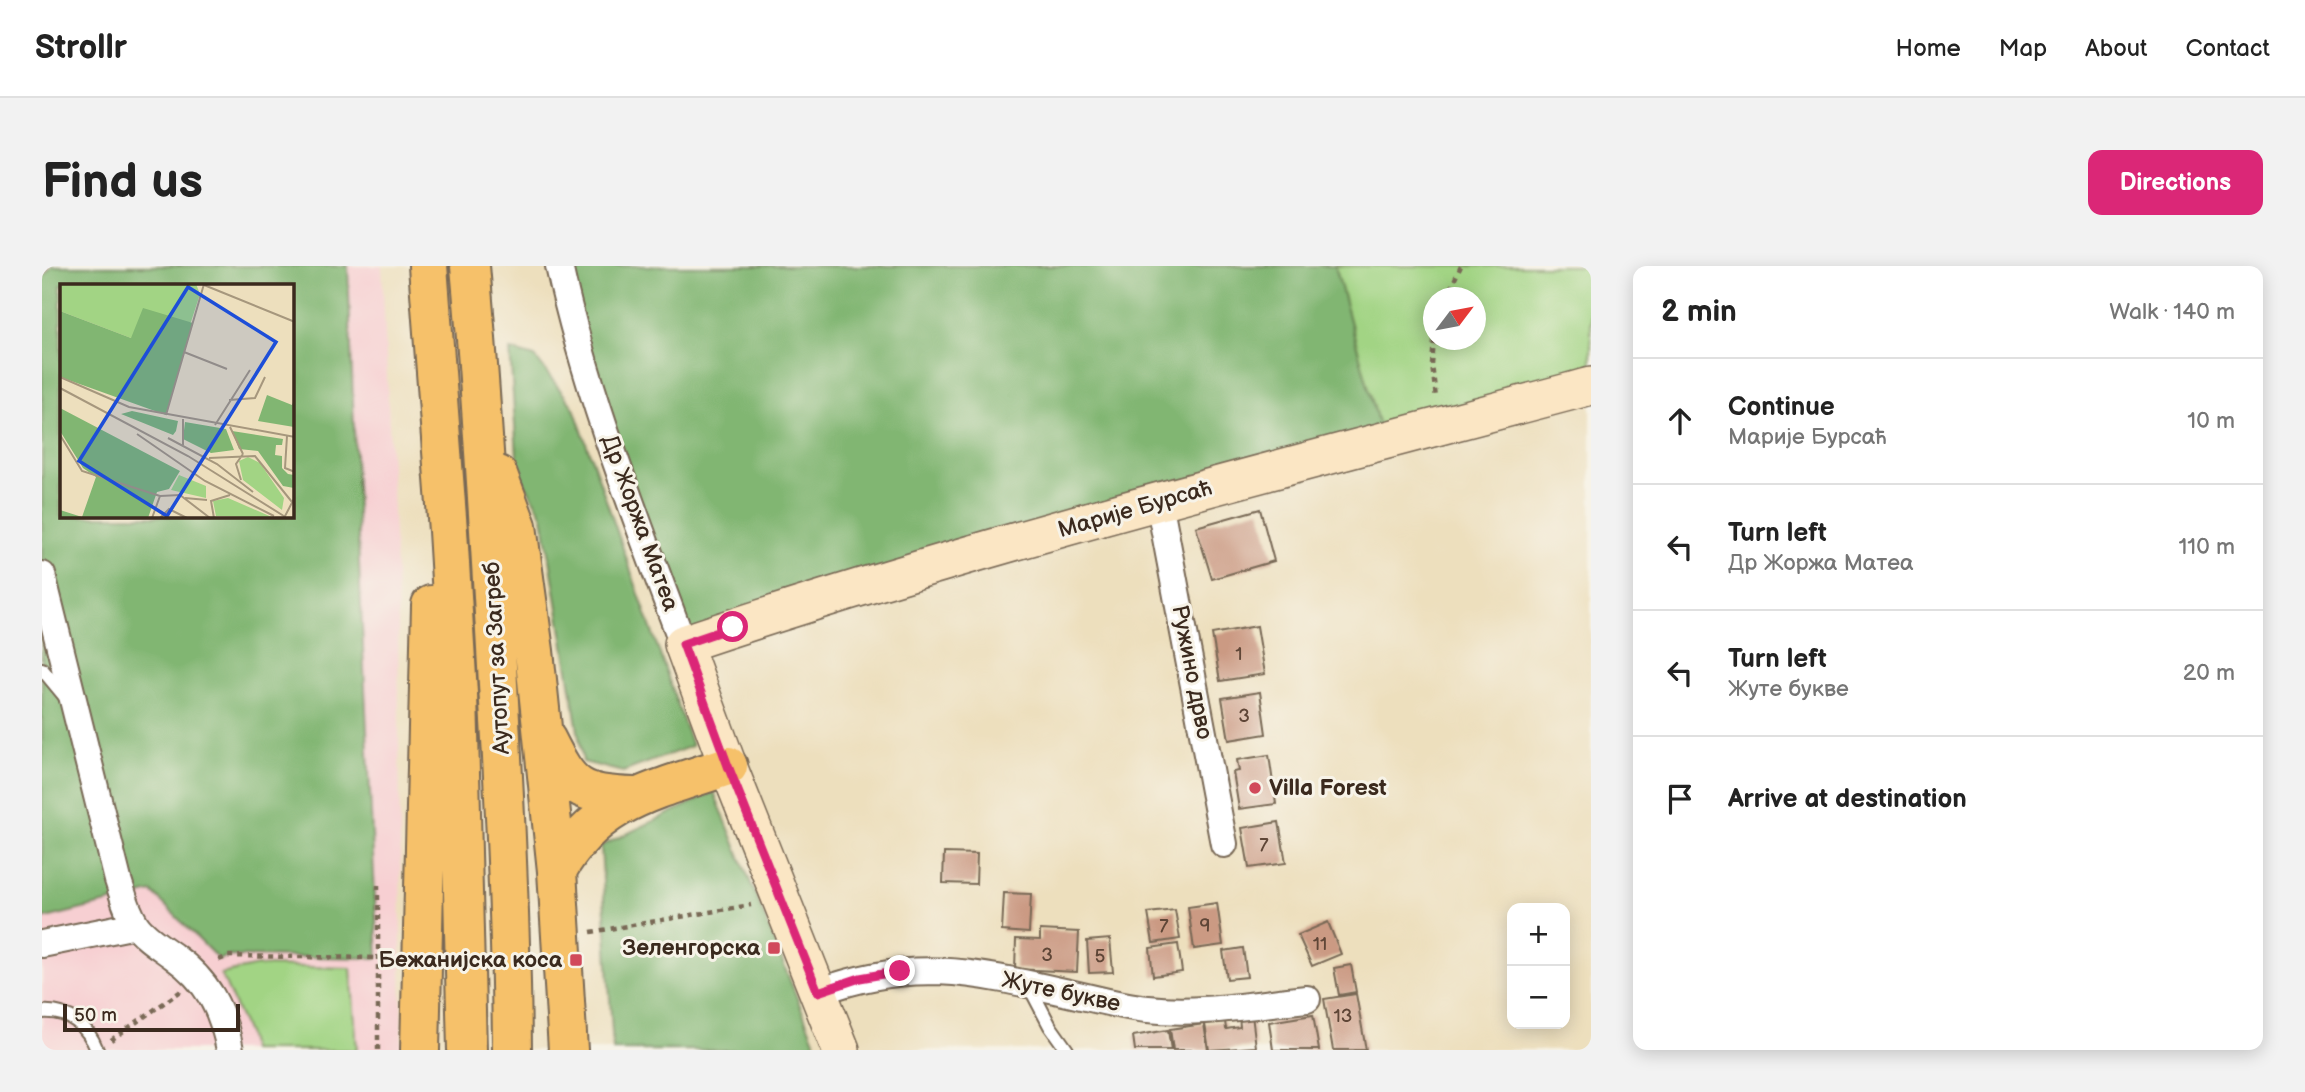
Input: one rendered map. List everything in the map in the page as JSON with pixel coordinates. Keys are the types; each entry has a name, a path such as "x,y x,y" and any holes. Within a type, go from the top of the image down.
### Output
{"highway":[{"name":"Аутопут за Загреб","path":"428,266 458,694 467,1050"},
{"name":"Аутопут за Загреб","path":"470,266 485,448 506,820 512,1050"},
{"path":"485,448 503,486 517,526 557,871 568,1050"},
{"path":"420,1050 428,676 434,550 448,531"},
{"path":"541,728 569,779 599,796 635,797"},
{"path":"557,871 575,842 590,826 635,797 728,766"}],"street":[{"name":"Др Жоржа Матеа","path":"559,266 568,309 588,375 683,644 780,900 841,1050"},
{"name":"Марије Бурсаћ","path":"683,644 802,604 1160,500 1591,386"},
{"name":"Ружино дрво","path":"1160,500 1224,844"},
{"path":"42,575 118,880 136,925 190,969 208,991 222,1015 230,1050"},
{"path":"42,944 136,925"},
{"name":"Жуте букве","path":"818,992 860,978 918,970 981,975 1106,1002 1162,1010 1185,1011 1307,999"}],"lane":[{"path":"42,668 73,707"},
{"path":"1028,984 1050,1026 1067,1050"},
{"path":"42,1012 52,1011 70,1016 102,1046"}],"path":[{"path":"1451,287 1461,266"},
{"path":"1433,350 1432,365 1441,426"},
{"path":"378,1050 379,884"},
{"path":"583,933 780,900"},
{"path":"219,960 228,956 379,958"},
{"path":"102,1046 181,990"}],"shaded area":[{"path":"42,266 382,266 398,622 402,1050 42,1050"}],"green space":[{"path":"52,266 348,266 378,958 228,956 219,960 152,892 42,919 42,279"},
{"path":"563,266 1335,266 1380,430 683,644"},
{"path":"1335,266 1591,266 1591,371 1380,430"},
{"path":"510,350 535,357 574,408 692,746 623,772 583,762 543,516 518,471"},
{"path":"714,792 818,1050 613,1050 601,846"},
{"path":"258,966 351,968 357,1050 251,1050 247,1033 221,974"}],"building":[{"path":"1260,509 1274,561 1212,579 1196,527"},
{"path":"1257,626 1265,674 1220,681 1212,634"},
{"path":"1260,692 1266,734 1229,740 1222,698"},
{"name":"Villa Forest","path":"1269,755 1276,804 1239,809 1233,772 1239,771 1237,760"},
{"path":"1279,822 1286,863 1249,868 1242,828"},
{"path":"944,853 977,854 976,884 943,883"},
{"path":"1004,893 1031,894 1029,933 1002,931"},
{"path":"1217,903 1223,945 1194,949 1188,907"},
{"path":"1175,910 1180,939 1153,943 1148,913"},
{"path":"1328,922 1341,954 1312,966 1298,935"},
{"path":"1040,930 1079,932 1077,972 1015,969 1016,939 1040,940"},
{"path":"1110,939 1113,972 1089,973 1087,941"},
{"path":"1178,944 1182,972 1153,976 1150,948"},
{"path":"1243,948 1247,977 1227,979 1223,951"},
{"path":"1351,965 1356,992 1339,995 1334,968"},
{"path":"1356,994 1366,1050 1333,1050 1324,999"},
{"path":"1252,1015 1256,1047 1209,1050 1205,1024 1225,1021 1226,1029 1240,1027 1239,1016"},
{"path":"1313,1015 1319,1050 1273,1050 1269,1022"},
{"path":"1204,1024 1208,1050 1173,1050 1170,1029"},
{"path":"1168,1030 1171,1050 1135,1050 1133,1036"}],"place":[{"name":"Villa Forest","path":"1255,788"},
{"name":"Зеленгорска","path":"774,948"},
{"name":"Бежанијска коса","path":"576,960"}],"route":[{"path":"733,627 683,644 728,766 818,992 860,978 900,971"}]}
